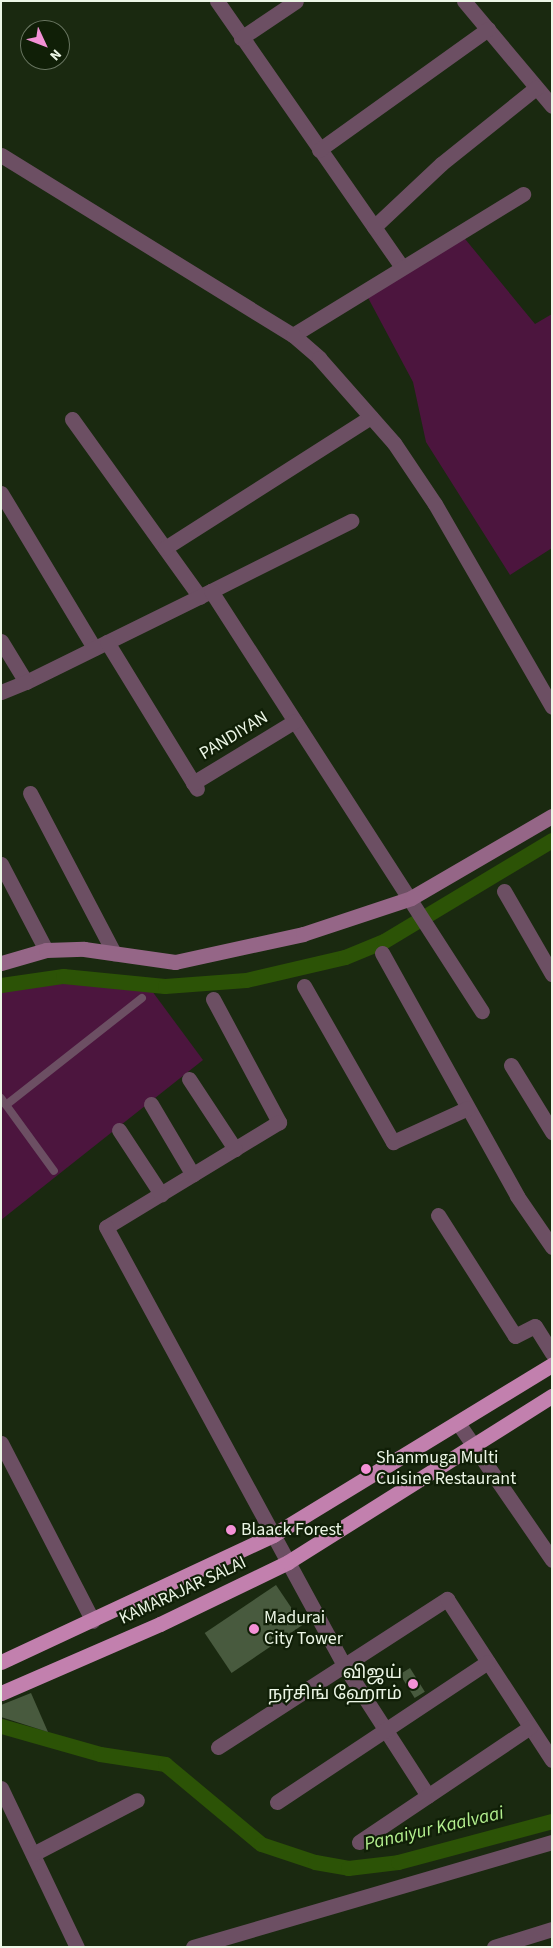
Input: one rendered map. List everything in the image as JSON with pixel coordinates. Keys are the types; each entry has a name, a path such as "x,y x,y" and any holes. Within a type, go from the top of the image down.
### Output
{"highway":[{"name":"KAMARAJAR SALAI","path":"1,1662 274,1535 552,1365"},
{"name":"KAMARAJAR SALAI","path":"1,1693 160,1624 288,1562 475,1447 552,1396"}],"main road":[{"path":"1,963 46,950 114,953 175,962 302,934 411,898 552,816"}],"street":[{"path":"217,1 402,267"},
{"path":"241,38 296,1"},
{"path":"464,1 552,106"},
{"path":"319,150 488,29"},
{"path":"374,227 441,164 536,88"},
{"path":"1,156 293,335 319,358 371,417 435,504 552,707"},
{"path":"293,335 523,194"},
{"path":"165,548 371,417"},
{"path":"72,419 165,548 205,594 296,721 482,1010"},
{"path":"1,493 101,645"},
{"path":"1,692 26,682 351,521"},
{"path":"1,641 26,682"},
{"name":"PANDIYAN","path":"101,645 195,786 296,721"},
{"path":"30,793 114,953"},
{"path":"1,864 46,950"},
{"path":"504,891 552,974"},
{"path":"382,953 441,1053 468,1108 517,1196 552,1246"},
{"path":"304,986 394,1142 468,1108"},
{"path":"214,999 279,1122 106,1228 345,1667 384,1732 428,1796"},
{"path":"511,1065 552,1132"},
{"path":"189,1079 235,1149"},
{"path":"151,1104 193,1174"},
{"path":"119,1130 161,1194"},
{"path":"438,1215 515,1336 535,1326 552,1352"},
{"path":"458,1423 552,1560"},
{"path":"1,1443 93,1620"},
{"path":"218,1747 448,1599 552,1760"},
{"path":"277,1802 488,1662"},
{"path":"359,1842 530,1727"},
{"path":"1,1788 77,1947"},
{"path":"33,1854 138,1800"},
{"path":"193,1947 552,1842"},
{"path":"494,1947 552,1929"}],"lane":[{"path":"54,1171 4,1101 142,998"}],"shaded area":[{"path":"461,234 535,324 552,314 552,548 510,575 426,442 413,382 366,294"},
{"path":"51,982 152,991 203,1060 1,1220 1,993"}],"building":[{"name":"Madurai City Tower","path":"276,1585 303,1625 232,1673 205,1633"},
{"name":"விஜய் நர்சிங் ஹோம்","path":"410,1668 425,1692 415,1698 400,1674"},
{"path":"31,1693 48,1732 1,1717 1,1705"}],"waterway":[{"path":"1,985 63,976 165,986 246,980 345,957 384,941 552,840"},
{"name":"Panaiyur Kaalvaai","path":"1,1726 100,1754 165,1764 261,1844 315,1862 348,1868 398,1862 552,1821"}],"place":[{"name":"Shanmuga Multi Cuisine Restaurant","path":"366,1469"},
{"name":"Blaack Forest","path":"231,1530"},
{"name":"Madurai City Tower","path":"254,1629"},
{"name":"விஜய் நர்சிங் ஹோம்","path":"413,1684"}]}
